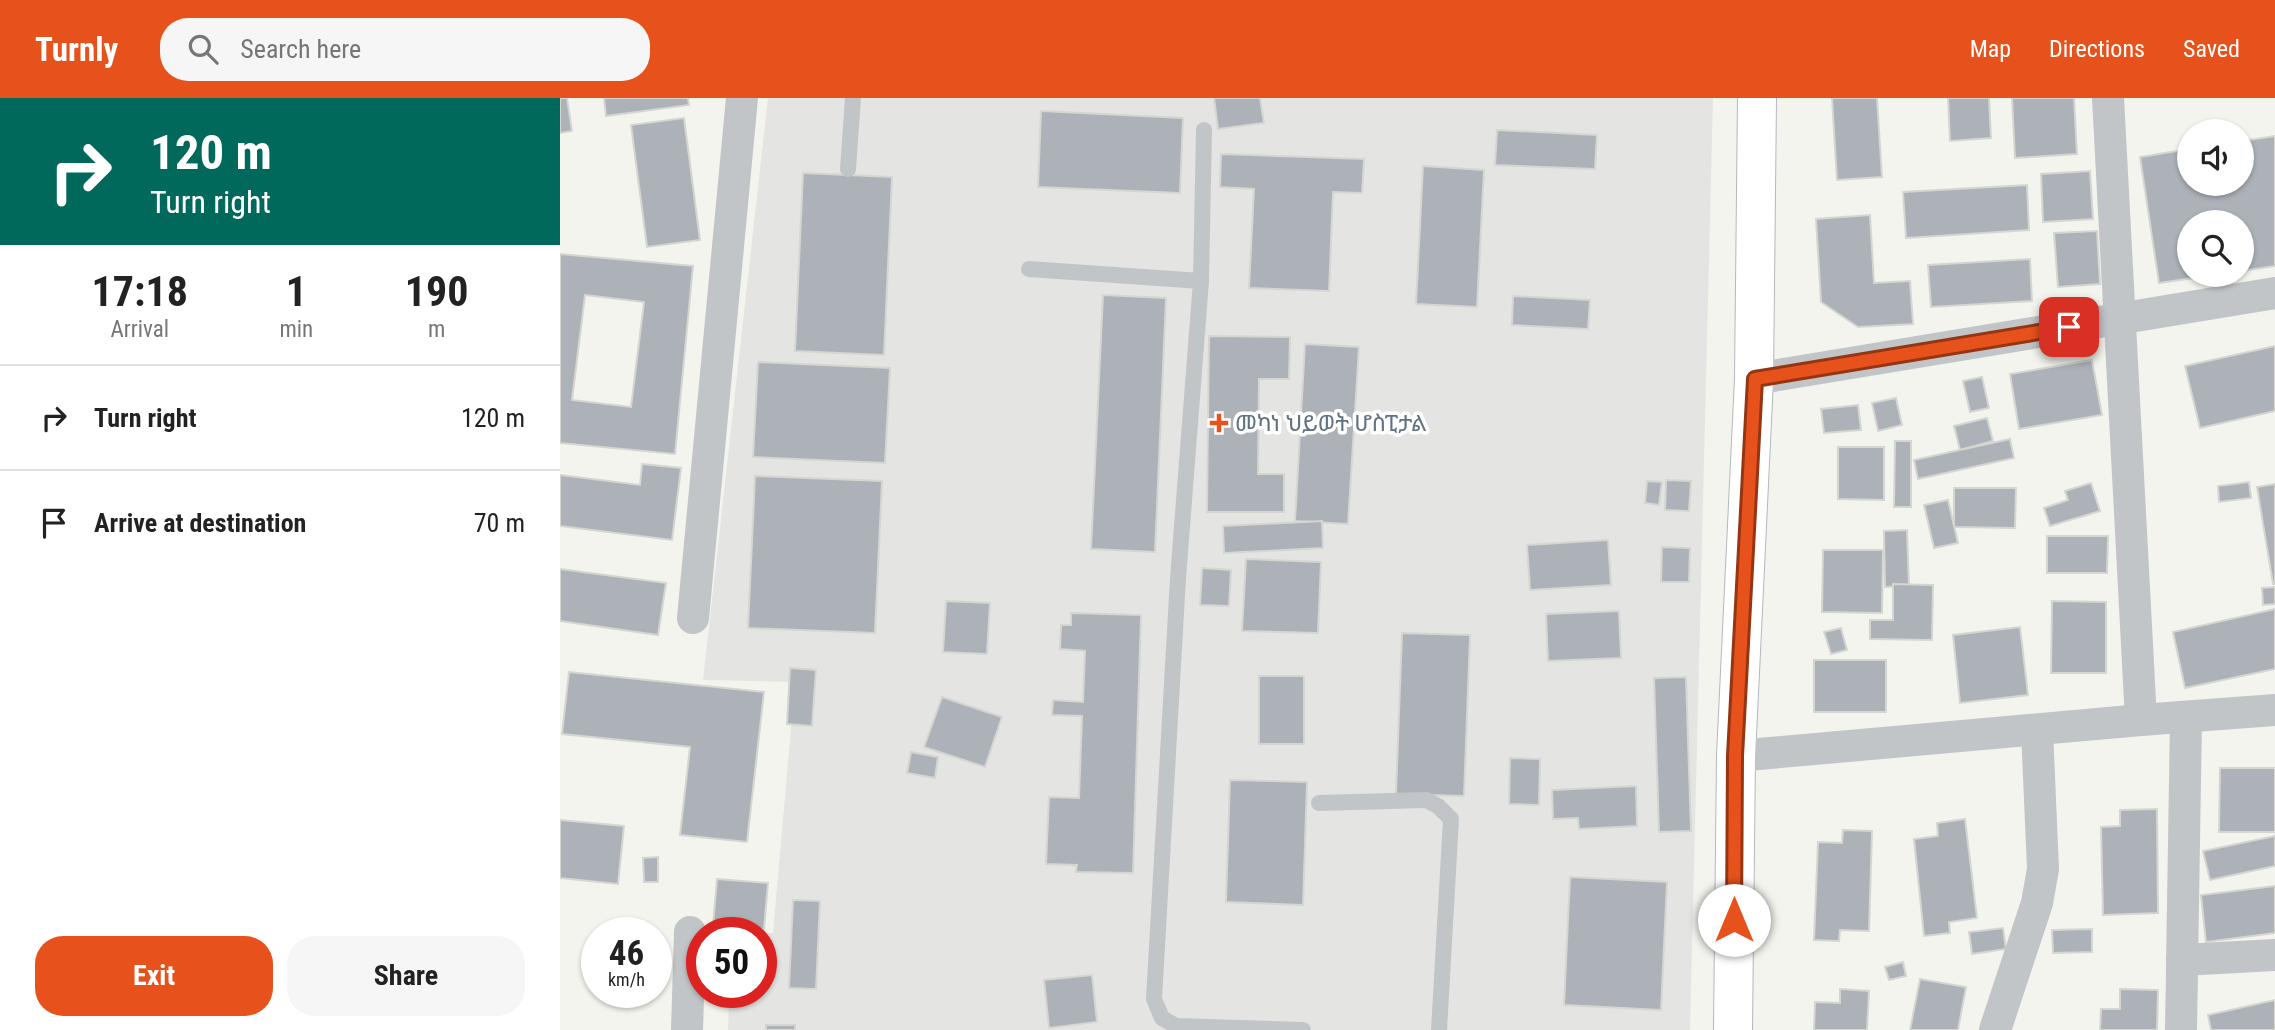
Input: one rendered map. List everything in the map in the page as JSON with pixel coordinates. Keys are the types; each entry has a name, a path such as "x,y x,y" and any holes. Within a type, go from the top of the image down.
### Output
{"main road":[{"path":"1733,1030 1735,756 1755,379 1757,98"}],"street":[{"path":"693,618 742,98"},
{"path":"2108,98 2141,720"},
{"path":"1755,379 2275,293"},
{"path":"1735,756 2275,710"},
{"path":"2181,1030 2186,717"},
{"path":"1996,1030 2037,904 2043,869 2037,730"},
{"path":"2182,960 2275,955"},
{"path":"687,1030 688,1008"}],"lane":[{"path":"848,169 853,98"},
{"path":"1204,130 1201,281 1178,579 1154,999 1162,1018 1176,1026 1303,1030"},
{"path":"1029,269 1201,281"},
{"path":"1319,803 1426,800 1438,806 1451,819 1439,1030"}],"shaded area":[{"name":"መካነ ህይወት ሆስፒታል","path":"768,98 1713,98 1690,1030 728,1030 729,1008 777,1008 777,917 774,917 795,682 703,680"}],"building":[{"path":"560,98 567,98 572,131 560,133"},
{"path":"604,98 688,98 689,105 606,116"},
{"path":"1214,98 1260,98 1264,123 1218,129"},
{"path":"1832,98 1877,98 1882,177 1837,180"},
{"path":"1948,98 1989,98 1991,138 1950,141"},
{"path":"2012,98 2074,98 2077,154 2015,158"},
{"path":"1041,111 1183,118 1180,193 1038,187"},
{"path":"684,118 700,240 647,247 631,125"},
{"path":"1497,130 1597,135 1595,169 1495,165"},
{"path":"2275,136 2275,266 2254,269 2254,210 2177,210 2177,280 2159,283 2140,157 2177,151 2177,196 2254,196 2254,139"},
{"path":"1221,154 1364,159 1362,193 1333,192 1329,291 1249,288 1254,189 1220,187"},
{"path":"1423,166 1484,170 1477,307 1416,304"},
{"path":"2090,171 2093,219 2043,222 2041,174"},
{"path":"803,173 892,177 884,355 795,351"},
{"path":"2027,185 2029,230 1906,238 1903,192"},
{"path":"1870,215 1874,283 1910,281 1913,324 1858,327 1821,302 1816,219"},
{"path":"2097,231 2100,284 2058,287 2054,233"},
{"path":"560,254 693,266 675,454 560,443","holes":["585,295 644,302 631,407 572,400"]},
{"path":"2030,259 2032,301 1931,307 1928,265"},
{"path":"1103,295 1166,298 1155,552 1091,549"},
{"path":"1513,296 1590,300 1588,329 1512,325"},
{"path":"1209,336 1290,337 1289,379 1259,379 1258,474 1284,474 1284,512 1207,512"},
{"path":"1305,344 1359,347 1348,524 1295,521"},
{"path":"2275,346 2275,411 2200,428 2185,366"},
{"path":"2092,360 2102,415 2019,429 2010,374"},
{"path":"758,362 890,368 885,463 753,457"},
{"path":"1982,377 1989,408 1970,412 1963,381"},
{"path":"1896,398 1902,425 1878,431 1872,403"},
{"path":"1858,405 1861,430 1824,433 1821,409"},
{"path":"1987,418 1993,441 1960,450 1954,426"},
{"path":"2010,439 2014,458 1918,479 1914,460"},
{"path":"1895,441 1911,441 1911,507 1894,507"},
{"path":"1838,447 1884,447 1884,500 1838,499"},
{"path":"642,464 681,468 672,540 560,526 560,475 640,485"},
{"path":"755,476 882,481 875,633 748,628"},
{"path":"1666,480 1691,481 1689,511 1665,510"},
{"path":"1647,481 1662,482 1659,505 1645,503"},
{"path":"2249,482 2251,498 2219,502 2218,486"},
{"path":"2091,483 2100,511 2050,526 2044,508 2068,500 2065,491"},
{"path":"2275,484 2275,584 2273,584 2257,487"},
{"path":"1954,488 2016,488 2015,528 1954,527"},
{"path":"1948,500 1958,543 1934,548 1924,505"},
{"path":"1322,521 1323,548 1224,553 1223,526"},
{"path":"1907,530 1909,586 1885,587 1884,531"},
{"path":"2047,536 2108,536 2107,573 2047,573"},
{"path":"1608,540 1611,585 1530,590 1527,545"},
{"path":"1662,547 1690,548 1689,582 1661,582"},
{"path":"1823,550 1883,550 1882,613 1822,612"},
{"path":"1246,559 1321,562 1318,633 1242,631"},
{"path":"1202,568 1231,570 1229,606 1200,605"},
{"path":"560,569 666,583 658,635 560,621"},
{"path":"1893,584 1933,585 1932,640 1870,639 1870,620 1893,620"},
{"path":"2275,587 2275,604 2263,605 2262,588"},
{"path":"946,601 990,603 987,654 943,652"},
{"path":"2052,601 2106,602 2106,673 2051,673"},
{"path":"2275,609 2275,669 2185,688 2173,632"},
{"path":"1619,611 1621,658 1548,661 1546,614"},
{"path":"1071,613 1141,615 1133,873 1076,872 1077,865 1046,864 1049,797 1079,798 1082,716 1052,715 1053,700 1083,702 1085,651 1060,649 1061,625 1071,625"},
{"path":"2020,627 2028,695 1960,703 1953,635"},
{"path":"1841,628 1847,650 1831,654 1824,632"},
{"path":"1402,633 1470,635 1464,796 1396,794"},
{"path":"1814,660 1886,660 1886,712 1814,712"},
{"path":"790,668 816,670 812,726 787,724"},
{"path":"569,672 764,692 747,842 680,835 690,747 562,734"},
{"path":"1259,676 1304,676 1304,744 1259,744"},
{"path":"1686,677 1691,831 1659,832 1654,678"},
{"path":"942,697 1002,717 985,767 924,747"},
{"path":"911,752 938,757 935,778 907,773"},
{"path":"1510,758 1540,759 1539,805 1509,804"},
{"path":"2220,768 2275,768 2275,832 2219,832"},
{"path":"1230,780 1307,782 1303,905 1226,902"},
{"path":"1636,786 1637,826 1579,829 1578,818 1553,819 1552,790"},
{"path":"2157,809 2158,913 2103,915 2101,827 2120,826 2120,810"},
{"path":"1965,819 1977,918 1949,922 1950,933 1924,936 1914,839 1938,836 1937,823"},
{"path":"560,820 624,826 618,884 560,878"},
{"path":"1843,830 1872,831 1869,931 1840,930 1839,941 1814,940 1818,842 1842,843"},
{"path":"2275,836 2275,866 2210,880 2203,851"},
{"path":"658,857 658,882 644,882 643,858"},
{"path":"1570,877 1667,882 1661,1010 1564,1005"},
{"path":"717,879 768,883 765,917 714,917"},
{"path":"2275,886 2275,933 2206,942 2201,895"},
{"path":"793,900 820,901 816,989 789,988"},
{"path":"2003,928 2006,949 1972,954 1969,932"},
{"path":"2092,929 2092,952 2053,953 2052,930"},
{"path":"1903,962 1906,976 1889,980 1885,967"},
{"path":"1092,975 1097,1022 1049,1028 1044,980"},
{"path":"1920,979 1966,987 1958,1030 1910,1030"},
{"path":"1840,989 1869,991 1867,1030 1814,1030 1815,1002 1840,1003"},
{"path":"2120,989 2158,990 2157,1030 2100,1030 2101,1009 2120,1009"},
{"path":"2275,1000 2275,1030 2211,1030 2208,1015"},
{"path":"766,1025 795,1025 795,1030 766,1030"}],"place":[{"name":"መካነ ህይወት ሆስፒታል","path":"1219,423"}],"route":[{"path":"1734,920 1735,756 1755,379 2069,327"}]}
